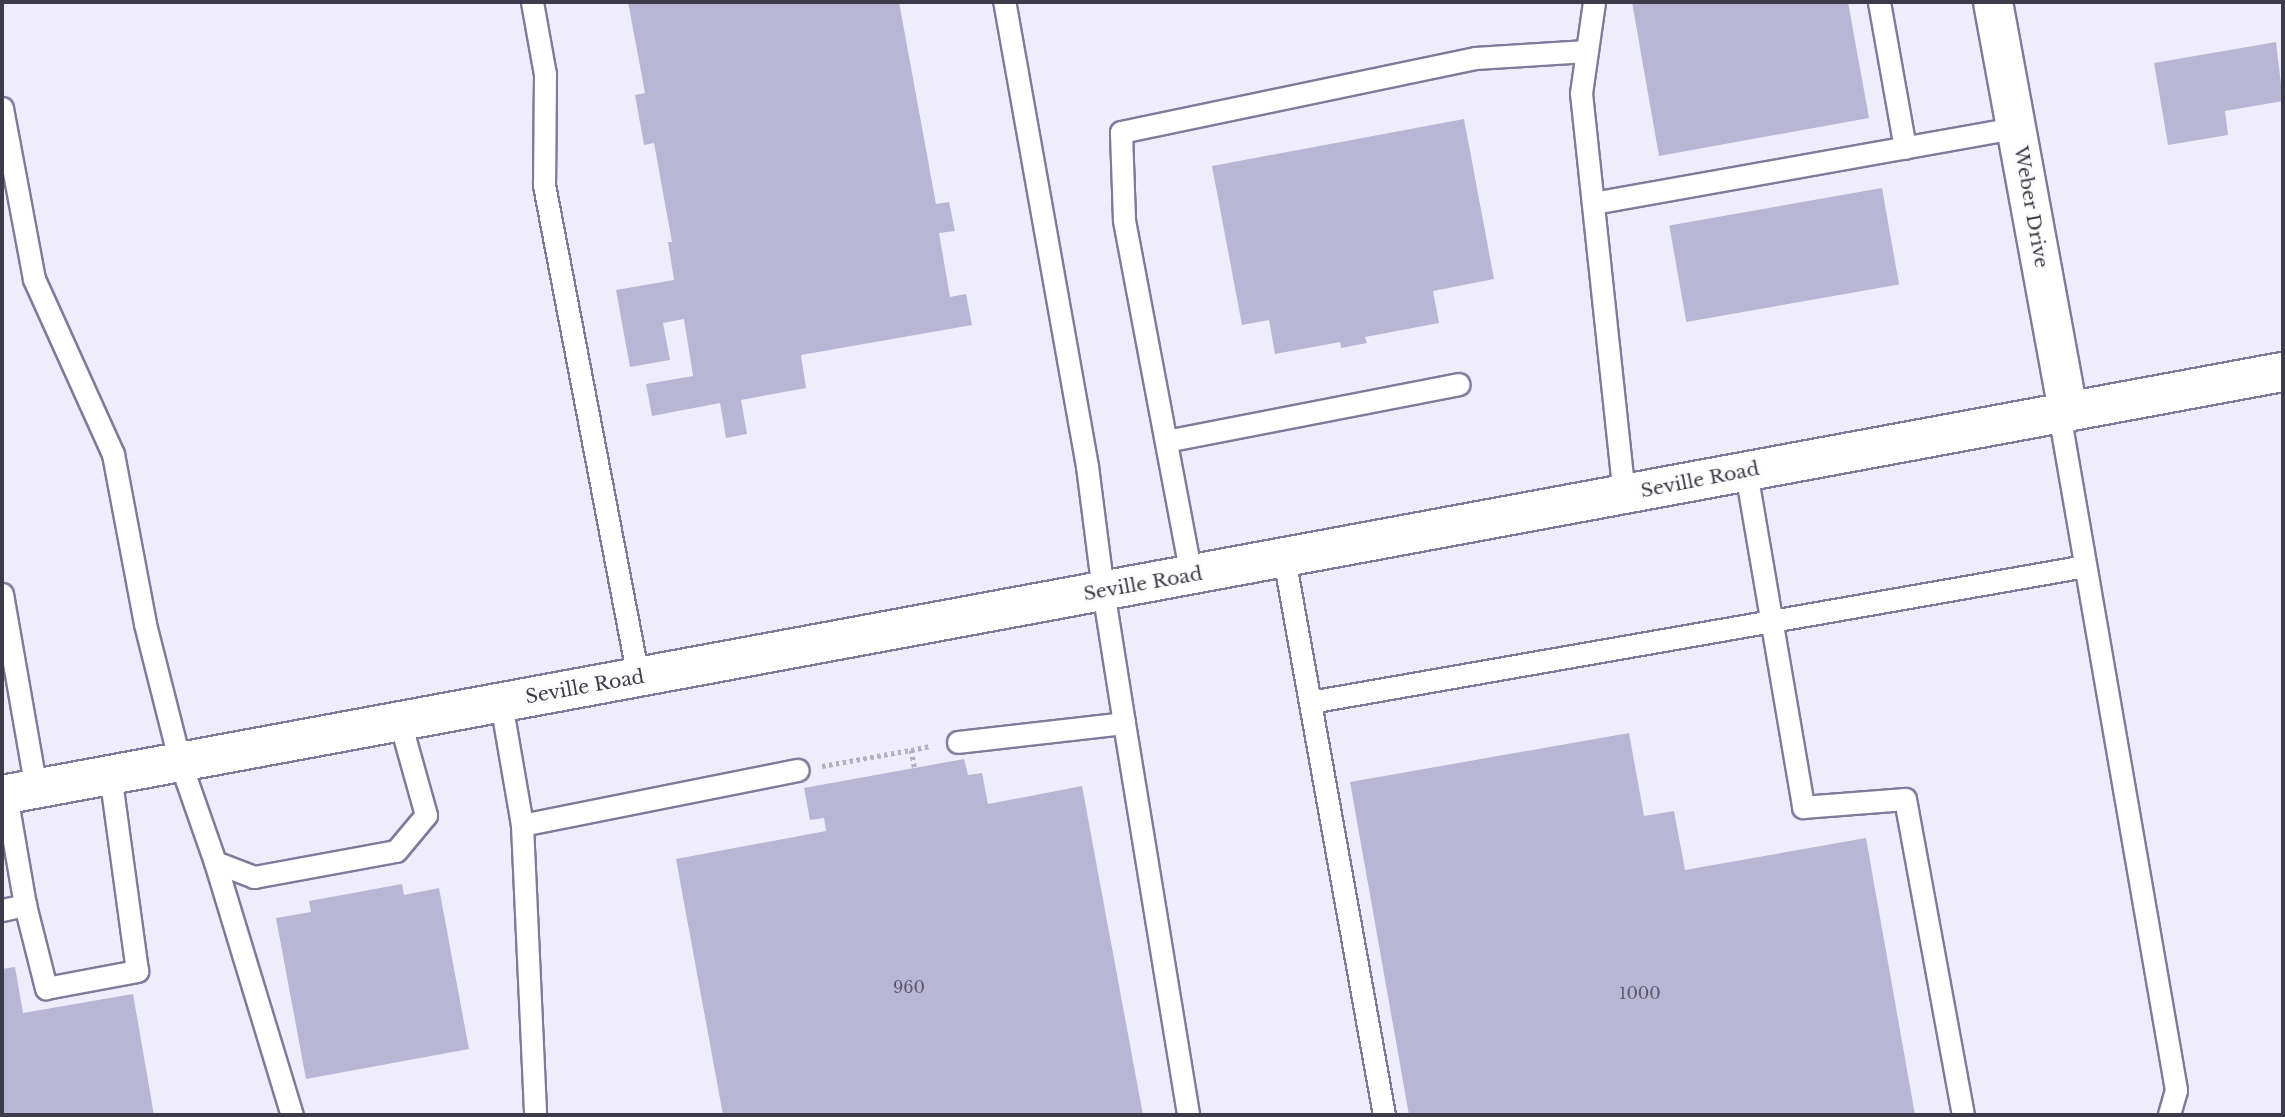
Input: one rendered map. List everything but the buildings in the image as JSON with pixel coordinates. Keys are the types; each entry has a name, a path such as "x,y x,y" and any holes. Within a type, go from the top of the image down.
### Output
{"street":[{"name":"Weber Drive","path":"1993,2 2063,413"},
{"name":"Seville Road","path":"15,793 2283,372"}],"lane":[{"path":"532,2 545,74 544,185 638,677"},
{"path":"1004,2 1087,466 1102,591 1188,1115"},
{"path":"1594,2 1581,93 1624,494"},
{"path":"1879,2 1905,148"},
{"path":"1191,575 1124,219 1121,132 1475,58 1587,51"},
{"path":"2,108 34,279 113,454 145,624 180,762 215,862 292,1115"},
{"path":"1593,203 2016,128"},
{"path":"1166,441 1459,384"},
{"path":"2063,413 2085,566 2176,1090 2169,1115"},
{"path":"1746,471 1769,620 1803,807 1905,799 1963,1115"},
{"path":"1284,558 1384,1115"},
{"path":"1310,702 2085,566"},
{"path":"2,594 25,905 46,988 137,971 110,775"},
{"path":"501,703 522,825 535,1115"},
{"path":"215,862 254,877 396,851 426,815 400,722"},
{"path":"958,741 1124,723"},
{"path":"522,825 798,770"},
{"path":"2,910 25,905"}],"path":[{"path":"798,770 911,750"}]}
